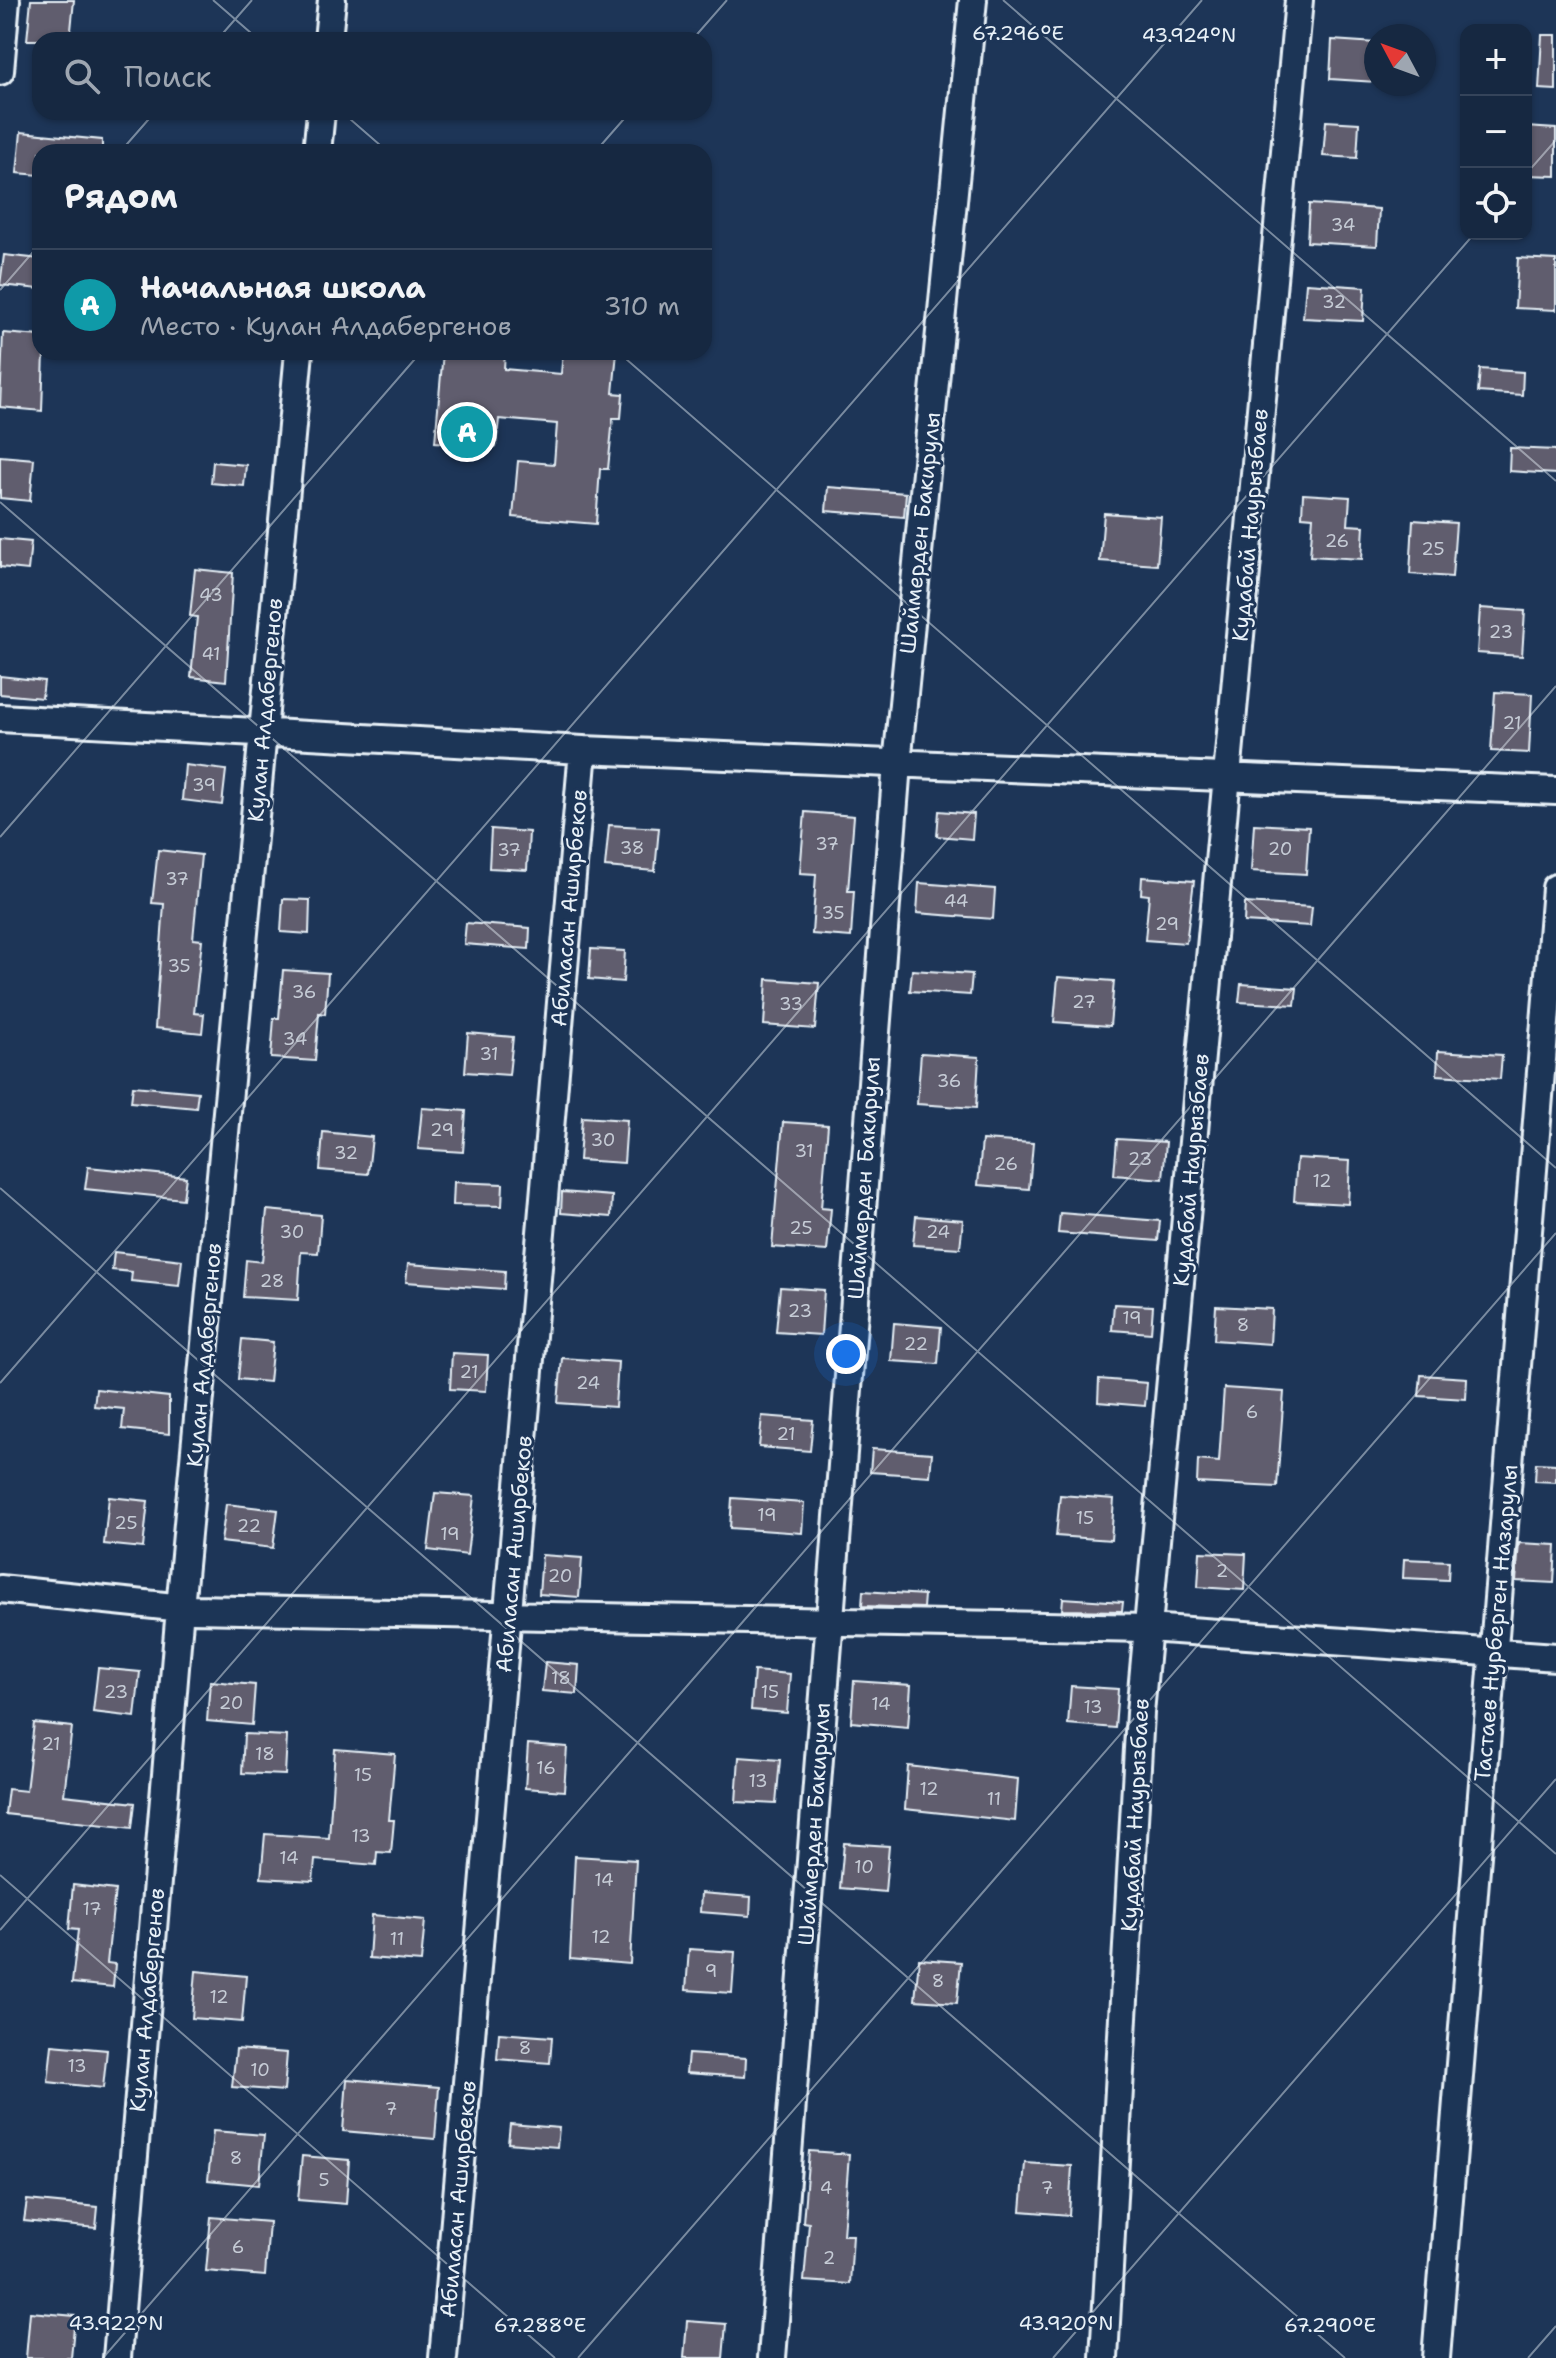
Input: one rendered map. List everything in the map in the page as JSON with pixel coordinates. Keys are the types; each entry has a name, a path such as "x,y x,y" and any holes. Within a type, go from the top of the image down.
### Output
{"street":[{"path":"0,71 6,0"},
{"path":"329,32 332,0"},
{"name":"Шаймерден Бакирулы","path":"772,2358 897,764 973,0"},
{"name":"Кудабай Наурызбаев","path":"1104,2350 1148,1628 1299,0"},
{"path":"318,144 320,120"},
{"name":"Кулан Алдабергенов","path":"117,2358 180,1608 298,360"},
{"path":"0,718 583,750 1556,791"},
{"name":"Абиласан Аширбеков","path":"443,2358 583,750"},
{"name":"Тастаев Нурберген Назарулы","path":"1436,2358 1556,888"},
{"path":"0,1589 180,1608 687,1621 1148,1628 1556,1657"}],"building":[{"path":"31,0 74,0 71,32 32,32 32,40 27,40"},
{"path":"1542,35 1556,35 1556,90 1539,89"},
{"path":"1332,40 1364,42 1364,81 1330,79"},
{"path":"1326,121 1359,123 1357,158 1323,156"},
{"path":"1532,127 1556,129 1556,176 1532,175"},
{"path":"21,132 102,140 102,144 32,144 32,174 17,173"},
{"path":"1309,204 1379,209 1377,246 1307,242"},
{"path":"4,255 32,258 32,288 0,285"},
{"path":"1518,258 1556,260 1556,310 1515,308"},
{"path":"1306,283 1365,287 1363,321 1303,318"},
{"path":"3,333 32,335 32,360 44,360 42,411 0,407"},
{"path":"442,360 505,360 504,369 561,374 562,360 616,360 613,393 623,394 621,418 613,418 608,469 600,469 596,524 513,517 518,461 554,464 557,424 499,419 496,447 435,442"},
{"path":"1480,369 1523,372 1522,395 1478,392"},
{"path":"1510,448 1556,450 1556,474 1509,471"},
{"path":"0,456 34,459 30,501 0,498"},
{"path":"213,462 246,465 244,486 211,483"},
{"path":"828,487 906,493 904,517 826,511"},
{"path":"1303,494 1350,497 1348,525 1364,526 1362,559 1310,556 1313,517 1302,516"},
{"path":"1104,513 1161,517 1157,565 1100,561"},
{"path":"1413,520 1456,523 1452,577 1410,574"},
{"path":"0,539 31,542 28,570 0,567"},
{"path":"195,569 233,573 226,681 191,677 197,617 190,616"},
{"path":"1480,608 1525,611 1522,656 1477,653"},
{"path":"0,676 44,681 42,698 0,694"},
{"path":"1495,692 1532,694 1529,753 1491,751"},
{"path":"185,765 226,770 222,805 182,800"},
{"path":"939,811 974,814 972,839 937,836"},
{"path":"805,812 854,816 848,891 854,891 851,937 812,934 816,874 800,873"},
{"path":"1254,824 1309,827 1306,874 1251,871"},
{"path":"609,825 659,828 655,871 605,867"},
{"path":"491,829 529,832 527,870 489,868"},
{"path":"158,850 201,855 193,939 202,940 194,1013 204,1014 202,1033 155,1028 164,904 152,903"},
{"path":"1142,877 1194,881 1186,943 1145,940 1149,895 1141,894"},
{"path":"919,883 995,889 993,919 917,913"},
{"path":"283,899 310,900 309,934 281,932"},
{"path":"1245,903 1312,907 1310,926 1244,922"},
{"path":"466,923 530,928 529,949 464,944"},
{"path":"591,949 625,951 623,982 589,979"},
{"path":"283,970 328,973 325,1014 319,1013 315,1061 271,1058 274,1018 279,1018"},
{"path":"912,970 972,974 970,995 910,991"},
{"path":"1058,977 1114,981 1110,1026 1054,1022"},
{"path":"767,979 819,983 815,1029 764,1025"},
{"path":"1241,984 1297,988 1295,1005 1239,1002"},
{"path":"468,1033 513,1037 509,1075 465,1072"},
{"path":"1438,1051 1502,1055 1500,1079 1437,1075"},
{"path":"921,1053 979,1057 976,1108 917,1104"},
{"path":"133,1086 198,1092 196,1108 131,1102"},
{"path":"422,1108 466,1111 463,1152 418,1149"},
{"path":"582,1117 627,1120 624,1163 579,1160"},
{"path":"783,1122 828,1125 821,1208 831,1209 827,1251 772,1247"},
{"path":"323,1132 372,1137 368,1174 320,1170"},
{"path":"1117,1139 1166,1142 1163,1179 1114,1175"},
{"path":"982,1140 1033,1143 1029,1189 978,1185"},
{"path":"1297,1158 1350,1161 1348,1204 1294,1201"},
{"path":"88,1167 186,1177 183,1199 85,1189"},
{"path":"454,1182 503,1184 502,1206 453,1205"},
{"path":"562,1192 612,1196 611,1217 561,1213"},
{"path":"267,1210 321,1215 318,1253 301,1252 298,1300 243,1297 246,1260 262,1262"},
{"path":"1060,1213 1160,1221 1158,1241 1058,1233"},
{"path":"916,1216 963,1220 960,1248 913,1245"},
{"path":"114,1252 182,1260 179,1286 131,1281 132,1272 112,1270"},
{"path":"408,1264 505,1271 504,1289 406,1282"},
{"path":"780,1287 824,1290 821,1335 776,1332"},
{"path":"1114,1304 1153,1306 1151,1333 1112,1330"},
{"path":"1216,1306 1272,1309 1270,1344 1214,1340"},
{"path":"894,1323 941,1327 938,1364 891,1361"},
{"path":"242,1339 273,1342 269,1382 238,1379"},
{"path":"452,1353 488,1355 486,1391 450,1389"},
{"path":"562,1358 618,1362 615,1407 558,1403"},
{"path":"1421,1375 1467,1378 1466,1399 1419,1396"},
{"path":"1099,1379 1147,1383 1145,1406 1098,1402"},
{"path":"1224,1388 1284,1392 1277,1487 1197,1483 1198,1460 1219,1462"},
{"path":"96,1389 169,1397 169,1434 122,1429 124,1409 94,1406"},
{"path":"762,1416 813,1420 810,1451 759,1447"},
{"path":"872,1449 932,1453 930,1476 870,1472"},
{"path":"1536,1463 1556,1464 1556,1482 1535,1481"},
{"path":"435,1493 474,1496 467,1555 428,1550"},
{"path":"1060,1495 1114,1499 1111,1540 1056,1536"},
{"path":"109,1497 148,1501 143,1548 104,1544"},
{"path":"732,1498 804,1503 802,1533 730,1528"},
{"path":"226,1504 278,1510 273,1548 221,1542"},
{"path":"1519,1543 1556,1545 1554,1583 1516,1581"},
{"path":"1200,1552 1246,1554 1244,1590 1198,1587"},
{"path":"542,1555 582,1558 579,1597 539,1594"},
{"path":"1404,1559 1449,1561 1448,1580 1403,1578"},
{"path":"863,1591 924,1595 923,1608 862,1606"},
{"path":"1063,1598 1123,1602 1122,1611 1062,1610"},
{"path":"545,1662 579,1665 577,1694 542,1691"},
{"path":"98,1668 140,1672 135,1717 93,1712"},
{"path":"754,1671 790,1674 787,1713 751,1710"},
{"path":"210,1681 255,1685 252,1725 207,1721"},
{"path":"854,1681 911,1685 908,1727 851,1722"},
{"path":"1071,1686 1118,1689 1115,1728 1068,1724"},
{"path":"34,1723 72,1727 64,1795 135,1803 132,1828 5,1814 8,1789 26,1791"},
{"path":"244,1734 287,1736 285,1775 242,1773"},
{"path":"528,1744 567,1747 564,1791 525,1788"},
{"path":"335,1749 395,1754 389,1820 394,1820 391,1853 377,1852 376,1865 315,1860 313,1881 261,1878 265,1834 329,1838"},
{"path":"739,1757 780,1760 776,1804 736,1802"},
{"path":"908,1766 1018,1779 1015,1821 905,1809"},
{"path":"844,1843 889,1846 885,1892 840,1888"},
{"path":"575,1856 636,1860 630,1964 570,1959"},
{"path":"73,1885 115,1890 107,1963 115,1964 113,1987 72,1983 78,1930 69,1929"},
{"path":"701,1893 751,1897 750,1916 700,1912"},
{"path":"372,1915 425,1920 421,1962 369,1958"},
{"path":"689,1949 735,1952 732,1993 686,1990"},
{"path":"919,1959 961,1962 957,2003 915,2000"},
{"path":"196,1971 246,1976 242,2022 192,2018"},
{"path":"499,2033 552,2037 550,2063 497,2059"},
{"path":"52,2045 107,2050 103,2088 48,2082"},
{"path":"236,2049 287,2053 284,2091 232,2087"},
{"path":"688,2054 746,2058 745,2077 686,2073"},
{"path":"347,2079 439,2087 435,2139 343,2131"},
{"path":"510,2124 559,2128 557,2147 508,2143"},
{"path":"213,2131 264,2135 259,2185 208,2180"},
{"path":"809,2151 849,2154 843,2235 853,2235 850,2284 804,2281 809,2223 803,2222"},
{"path":"302,2156 349,2160 346,2204 298,2200"},
{"path":"1025,2163 1072,2166 1069,2215 1021,2211"},
{"path":"27,2200 98,2207 96,2228 24,2221"},
{"path":"211,2217 269,2222 265,2276 206,2271"},
{"path":"30,2312 75,2316 71,2358 26,2358"},
{"path":"687,2321 726,2324 723,2358 684,2358"}],"place":[{"name":"Начальная школа","path":"467,432"}]}
